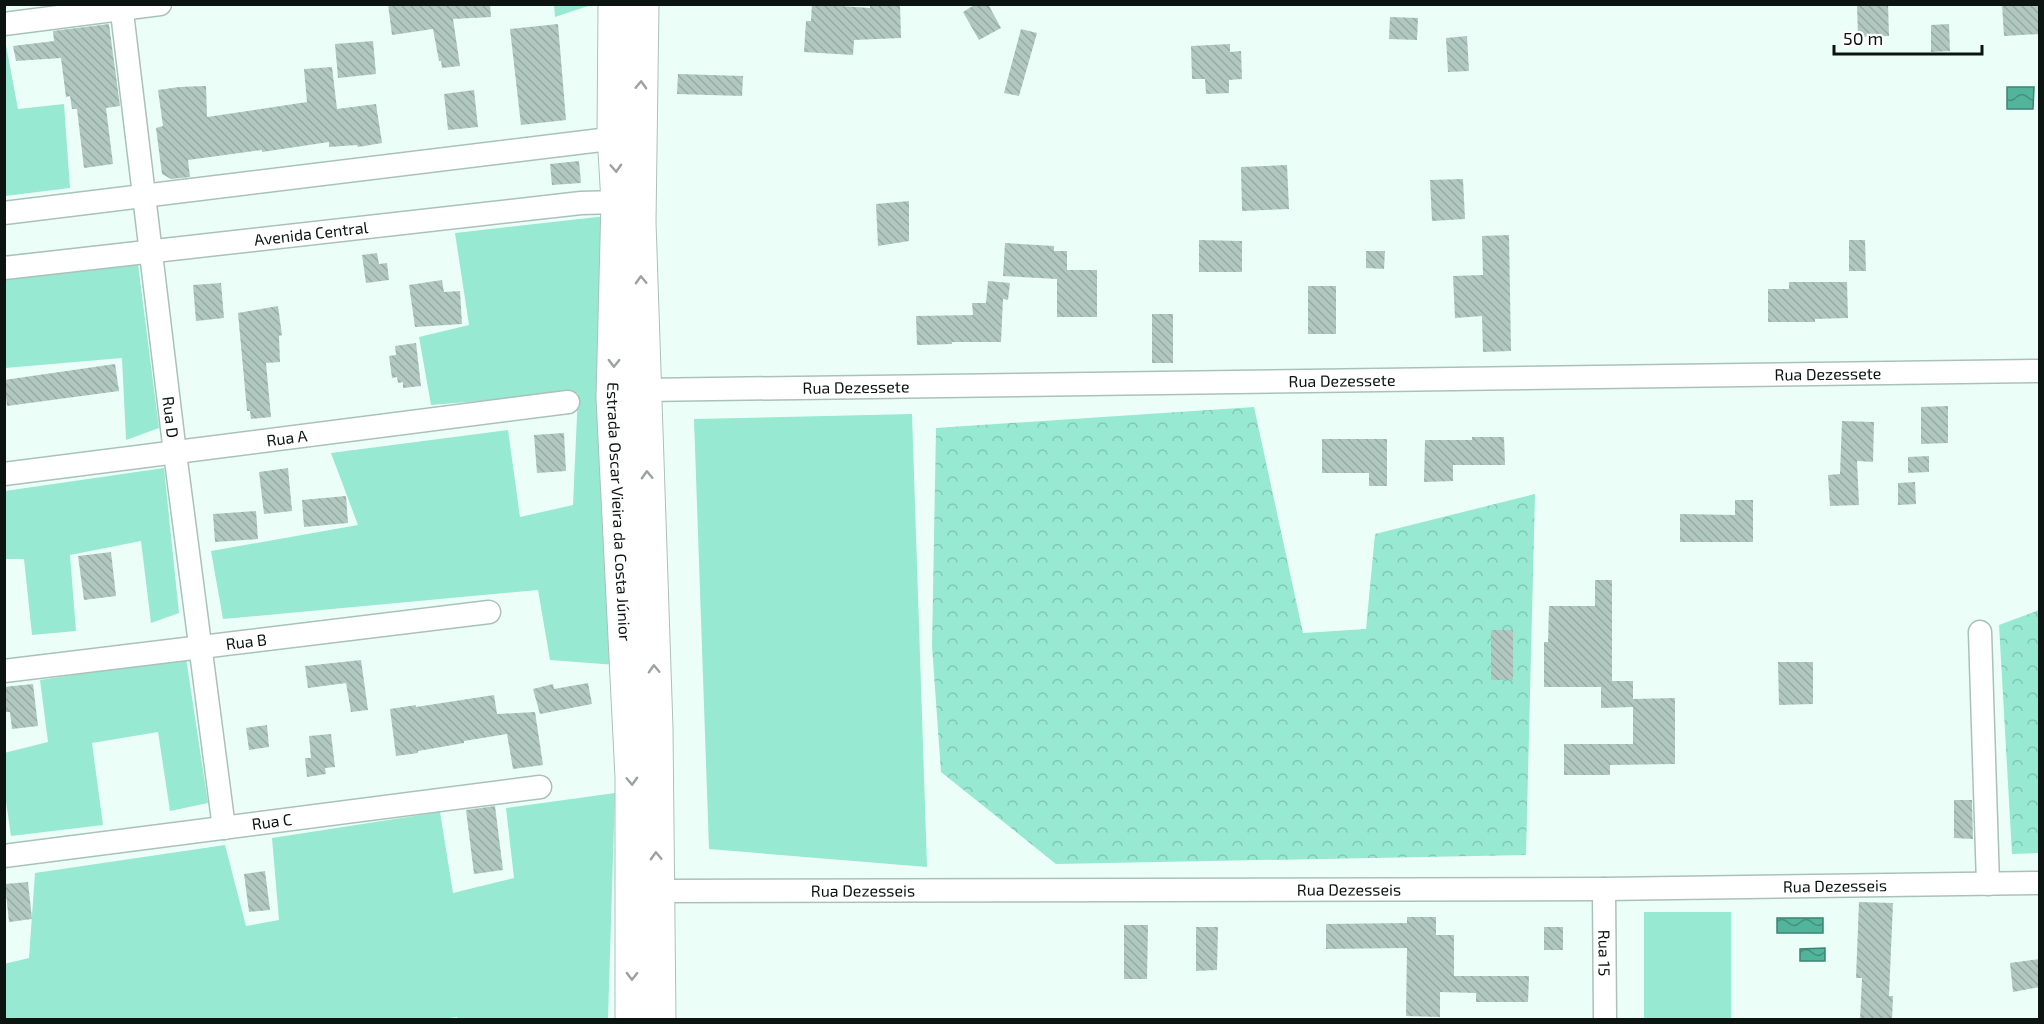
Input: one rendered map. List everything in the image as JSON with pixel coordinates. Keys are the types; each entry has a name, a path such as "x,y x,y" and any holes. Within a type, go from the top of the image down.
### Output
{"main road":[{"name":"Estrada Oscar Vieira da Costa Júnior","path":"615,4 614,134 618,202 613,398 632,777 632,1020"},
{"name":"Estrada Oscar Vieira da Costa Júnior","path":"642,4 639,222 656,728 659,1020"}],"street":[{"path":"4,24 122,7 160,4"},
{"name":"Rua D","path":"122,7 175,453 224,828"},
{"path":"4,213 601,140 614,134"},
{"name":"Avenida Central","path":"4,268 569,204 618,202"},
{"name":"Rua Dezessete","path":"644,390 2040,371"},
{"name":"Rua A","path":"4,474 568,402"},
{"name":"Rua B","path":"4,671 489,612"},
{"path":"1980,632 1988,884"},
{"name":"Rua C","path":"4,856 540,787"},
{"name":"Rua Dezesseis","path":"657,891 1604,889 2040,883"},
{"name":"Rua 15","path":"1604,889 1605,1020"}],"green space":[{"path":"554,4 591,4 591,5 555,17"},
{"path":"5,40 18,109 64,104 70,188 5,196"},
{"path":"606,216 616,665 550,660 538,590 223,619 211,551 358,525 331,453 508,430 520,517 573,505 578,393 431,405 419,337 469,325 455,233"},
{"path":"138,264 159,428 126,440 122,358 5,368 4,280"},
{"path":"1254,407 1303,633 1366,629 1375,534 1535,494 1526,855 1056,864 941,772 932,646 936,428"},
{"path":"912,414 927,867 709,849 694,419"},
{"path":"164,468 179,613 151,623 141,541 70,555 76,631 32,635 24,559 5,559 5,491"},
{"path":"2039,610 2039,853 2012,854 1999,625"},
{"path":"186,658 208,803 170,811 158,732 92,743 103,825 11,836 5,795 4,753 48,742 40,680"},
{"path":"615,793 608,1019 458,1020 457,1017 436,1020 5,1019 4,964 29,958 35,873 225,845 246,926 279,920 272,838 440,812 453,893 514,878 506,808"},
{"path":"1644,912 1731,912 1731,1019 1644,1019"}],"water":[{"path":"2007,87 2034,87 2033,109 2007,109"},
{"path":"1777,918 1823,918 1823,933 1777,933"},
{"path":"1825,948 1825,961 1800,961 1800,949"}],"building":[{"path":"388,4 490,4 491,17 453,19 460,66 442,68 433,29 392,35"},
{"path":"812,4 870,8 870,4 900,4 901,38 854,40 853,55 804,52 806,21 811,21"},
{"path":"976,4 988,4 1001,28 979,40 963,12"},
{"path":"1888,4 1889,36 1858,37 1857,5"},
{"path":"2002,4 2040,4 2040,34 2004,36"},
{"path":"1390,17 1418,18 1417,40 1389,39"},
{"path":"109,24 120,106 106,108 113,164 84,168 77,109 72,109 70,96 66,97 61,58 16,61 13,46 54,41 53,31"},
{"path":"558,24 566,120 521,125 510,29"},
{"path":"1949,24 1950,51 1931,52 1931,25"},
{"path":"1021,29 1037,33 1019,96 1004,93"},
{"path":"1467,36 1469,71 1448,72 1446,38"},
{"path":"373,41 376,74 338,78 335,44"},
{"path":"1230,44 1230,52 1241,51 1242,79 1229,80 1229,93 1206,94 1205,79 1192,79 1191,46"},
{"path":"332,67 337,109 376,104 382,143 358,147 357,145 329,147 329,142 188,160 190,177 171,179 162,174 156,128 163,126 158,90 206,86 207,117 307,102 304,69"},
{"path":"678,74 743,76 742,96 677,94"},
{"path":"474,90 478,127 448,130 444,94"},
{"path":"579,161 581,183 552,185 550,164"},
{"path":"1287,165 1289,209 1242,211 1241,167"},
{"path":"1463,179 1465,219 1432,221 1430,180"},
{"path":"909,201 909,241 878,246 876,204"},
{"path":"1509,235 1511,351 1483,352 1482,316 1455,318 1453,276 1483,275 1482,236"},
{"path":"1199,240 1242,241 1242,272 1199,272"},
{"path":"1849,240 1865,240 1866,271 1849,271"},
{"path":"1005,243 1054,246 1054,251 1067,251 1067,270 1097,270 1097,317 1057,317 1057,279 1003,276"},
{"path":"1366,251 1385,251 1384,269 1366,268"},
{"path":"377,253 379,264 387,263 389,280 366,283 362,255"},
{"path":"442,280 444,292 460,291 462,324 415,327 409,285"},
{"path":"988,281 1010,283 1008,300 1003,299 1001,342 917,345 916,316 973,315 972,303 986,303"},
{"path":"1789,282 1847,282 1848,318 1815,319 1815,322 1768,322 1768,289 1789,289"},
{"path":"221,283 224,318 196,321 193,285"},
{"path":"1308,286 1336,286 1336,334 1308,334"},
{"path":"278,306 282,335 279,336 280,362 266,363 271,417 251,419 250,411 247,411 238,313"},
{"path":"1152,314 1173,314 1173,363 1152,363"},
{"path":"416,343 421,386 403,388 403,382 398,383 397,377 392,378 389,356 396,355 395,346"},
{"path":"115,364 119,391 7,406 4,380"},
{"path":"1948,406 1948,443 1921,444 1921,407"},
{"path":"1842,421 1874,422 1873,462 1857,461 1859,505 1830,506 1828,475 1840,474"},
{"path":"564,433 566,471 537,473 534,435"},
{"path":"1472,437 1504,437 1505,465 1453,465 1453,481 1424,482 1425,440 1472,440"},
{"path":"1322,439 1387,439 1387,486 1369,486 1369,473 1322,473"},
{"path":"1929,456 1929,472 1908,473 1908,457"},
{"path":"288,468 292,511 264,514 259,472"},
{"path":"1915,482 1916,504 1898,505 1898,483"},
{"path":"346,496 348,523 304,527 302,500"},
{"path":"1735,500 1753,500 1753,542 1680,542 1680,514 1735,515"},
{"path":"256,511 258,539 215,542 213,514"},
{"path":"111,552 116,596 84,600 78,556"},
{"path":"1595,580 1612,580 1612,681 1633,681 1633,707 1601,708 1601,687 1544,687 1544,642 1548,642 1549,606 1595,606"},
{"path":"1491,630 1513,630 1513,680 1491,680"},
{"path":"361,660 368,710 351,712 346,683 308,688 305,666"},
{"path":"1778,662 1813,662 1813,704 1779,705"},
{"path":"588,683 592,704 540,714 533,689 553,684 554,689"},
{"path":"33,684 38,726 12,729 10,712 4,712 4,687"},
{"path":"494,695 497,714 535,712 543,765 513,769 507,734 396,756 390,709"},
{"path":"1675,698 1675,764 1610,765 1610,775 1564,775 1564,744 1633,744 1633,699"},
{"path":"267,725 269,747 249,750 246,728"},
{"path":"331,734 335,767 325,768 326,774 307,777 305,758 311,758 309,736"},
{"path":"1954,800 1972,800 1973,839 1954,838"},
{"path":"495,806 503,870 474,874 466,810"},
{"path":"265,871 270,910 249,912 244,874"},
{"path":"28,882 32,919 9,922 5,884"},
{"path":"1859,902 1893,903 1889,996 1893,996 1892,1020 1860,1020 1862,978 1856,978"},
{"path":"1407,917 1436,917 1436,935 1454,935 1454,976 1529,976 1528,1002 1476,1002 1476,993 1440,992 1440,1017 1406,1016 1407,948 1326,949 1326,924 1407,923"},
{"path":"1124,925 1148,925 1147,979 1124,979"},
{"path":"1196,927 1218,927 1217,970 1196,971"},
{"path":"1544,927 1563,927 1563,950 1544,950"},
{"path":"2040,959 2040,987 2013,992 2010,963"}]}
